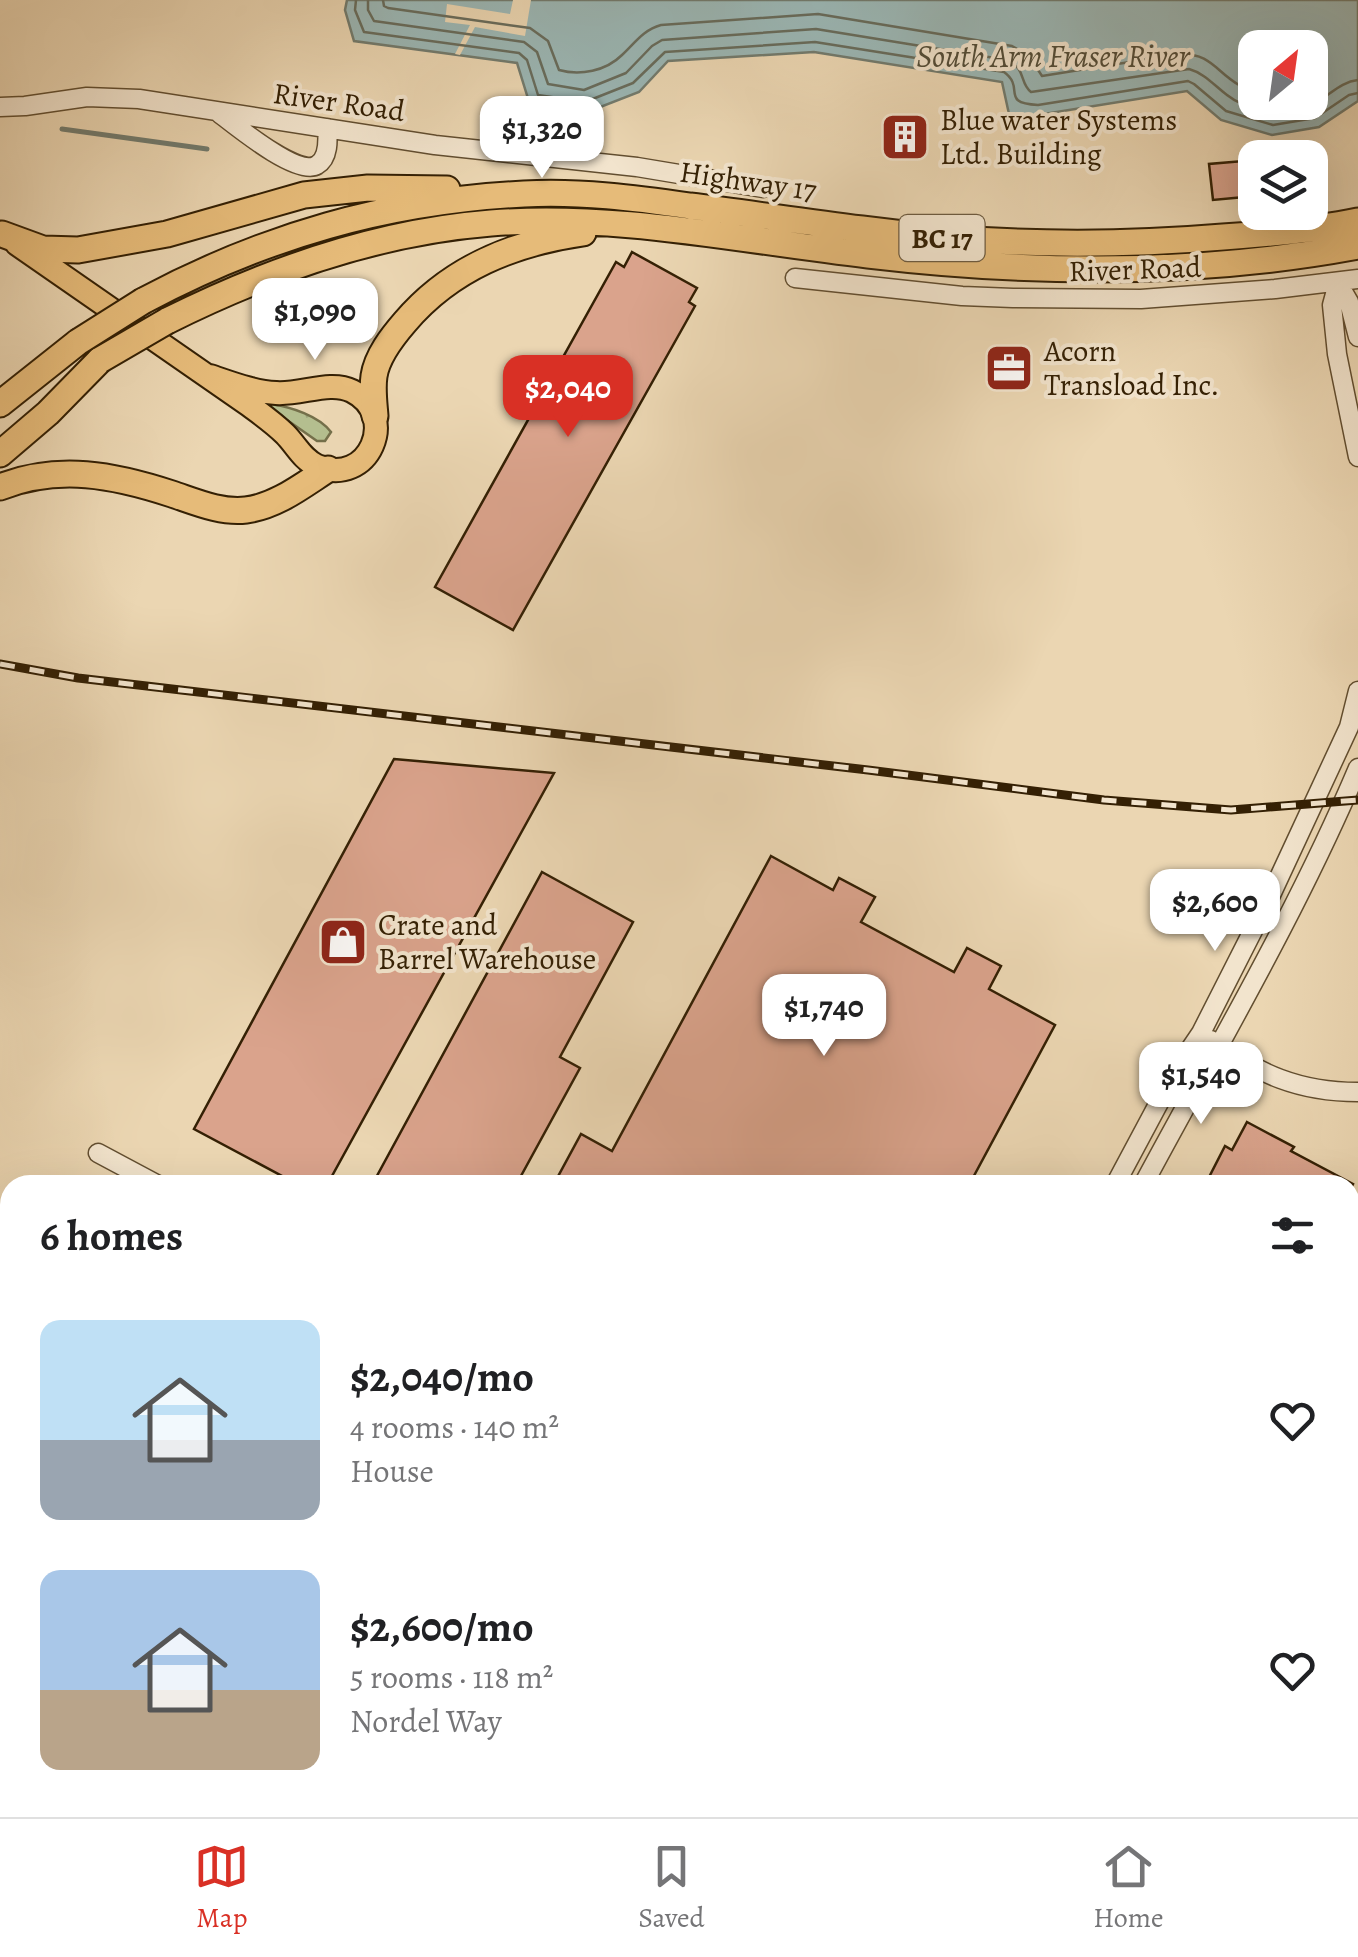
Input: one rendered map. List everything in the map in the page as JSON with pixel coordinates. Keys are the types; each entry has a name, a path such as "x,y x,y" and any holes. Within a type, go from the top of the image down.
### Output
{"highway":[{"path":"1,233 43,249 78,250 167,234 272,203 336,191 405,187 527,194"},
{"name":"Highway 17","path":"0,404 78,342 143,301 218,264 332,223 411,206 527,194 596,195 866,230 1019,243 1146,243 1269,234 1358,221"},
{"name":"Highway 17","path":"0,434 72,377 234,288 328,254 419,233 492,223 554,221 647,226 867,255 1042,268 1204,266 1358,246"},
{"name":"BC 17","path":"374,416 374,374 382,354 431,294 459,274 501,253 542,240 647,226"},
{"path":"0,454 48,413 100,360"},
{"path":"0,487 41,476 106,476 216,508 242,510 281,498 328,470"}],"main road":[{"path":"1,233 210,376 278,427 306,460 328,470 348,468 367,455 375,441 374,416 362,398 342,388 271,393 210,376"}],"street":[{"name":"River Road","path":"0,107 60,99 139,99 763,188"},
{"name":"River Road","path":"0,122 26,106"},
{"path":"217,111 256,141 312,168 327,150 327,128"},
{"name":"River Road","path":"794,278 1013,298 1162,298 1358,278"},
{"path":"1338,283 1349,302 1358,337"},
{"path":"1338,283 1332,305 1337,354 1358,458"},
{"path":"1120,1175 1178,1067 1201,1033 1270,897 1323,787 1349,726 1358,691"},
{"path":"1148,1175 1294,906 1358,768"},
{"path":"1201,1033 1275,1078 1327,1092 1358,1092"},
{"path":"98,1153 139,1175"}],"green space":[{"path":"271,404 304,413 331,432 325,441 317,441 270,408"}],"water":[{"name":"South Arm Fraser River","path":"347,0 1358,0 1358,101 1319,127 1272,135 1221,120 1187,91 1038,115 1009,114 1002,82 814,52 668,61 639,92 585,113 530,105 517,63 354,41 345,10"}],"pier":[{"path":"513,0 531,0 525,36 475,27 460,55 455,54 470,25 445,22 447,4 510,14"}],"building":[{"name":"Blue water Systems Ltd. Building","path":"892,121 924,124 917,151 888,150"},
{"path":"1238,161 1238,198 1213,200 1209,164"},
{"path":"632,252 697,288 689,302 695,306 513,630 435,587 616,262 624,267"},
{"path":"394,759 554,773 333,1175 280,1175 194,1129"},
{"path":"771,856 833,890 839,878 875,897 861,922 954,972 967,948 1001,966 989,989 1055,1025 974,1175 559,1175 581,1134 612,1151"},
{"path":"542,872 633,922 560,1057 580,1068 521,1175 377,1175"},
{"path":"1247,1122 1336,1175 1210,1175 1225,1146 1232,1150"}],"waterway":[{"path":"62,129 207,149"}],"railway":[{"path":"0,664 78,678 1104,800 1231,810 1358,800"}],"place":[{"name":"Blue water Systems Ltd. Building","path":"905,137"},
{"name":"Acorn Transload Inc.","path":"1009,368"},
{"name":"Crate and Barrel Warehouse","path":"343,942"}]}
